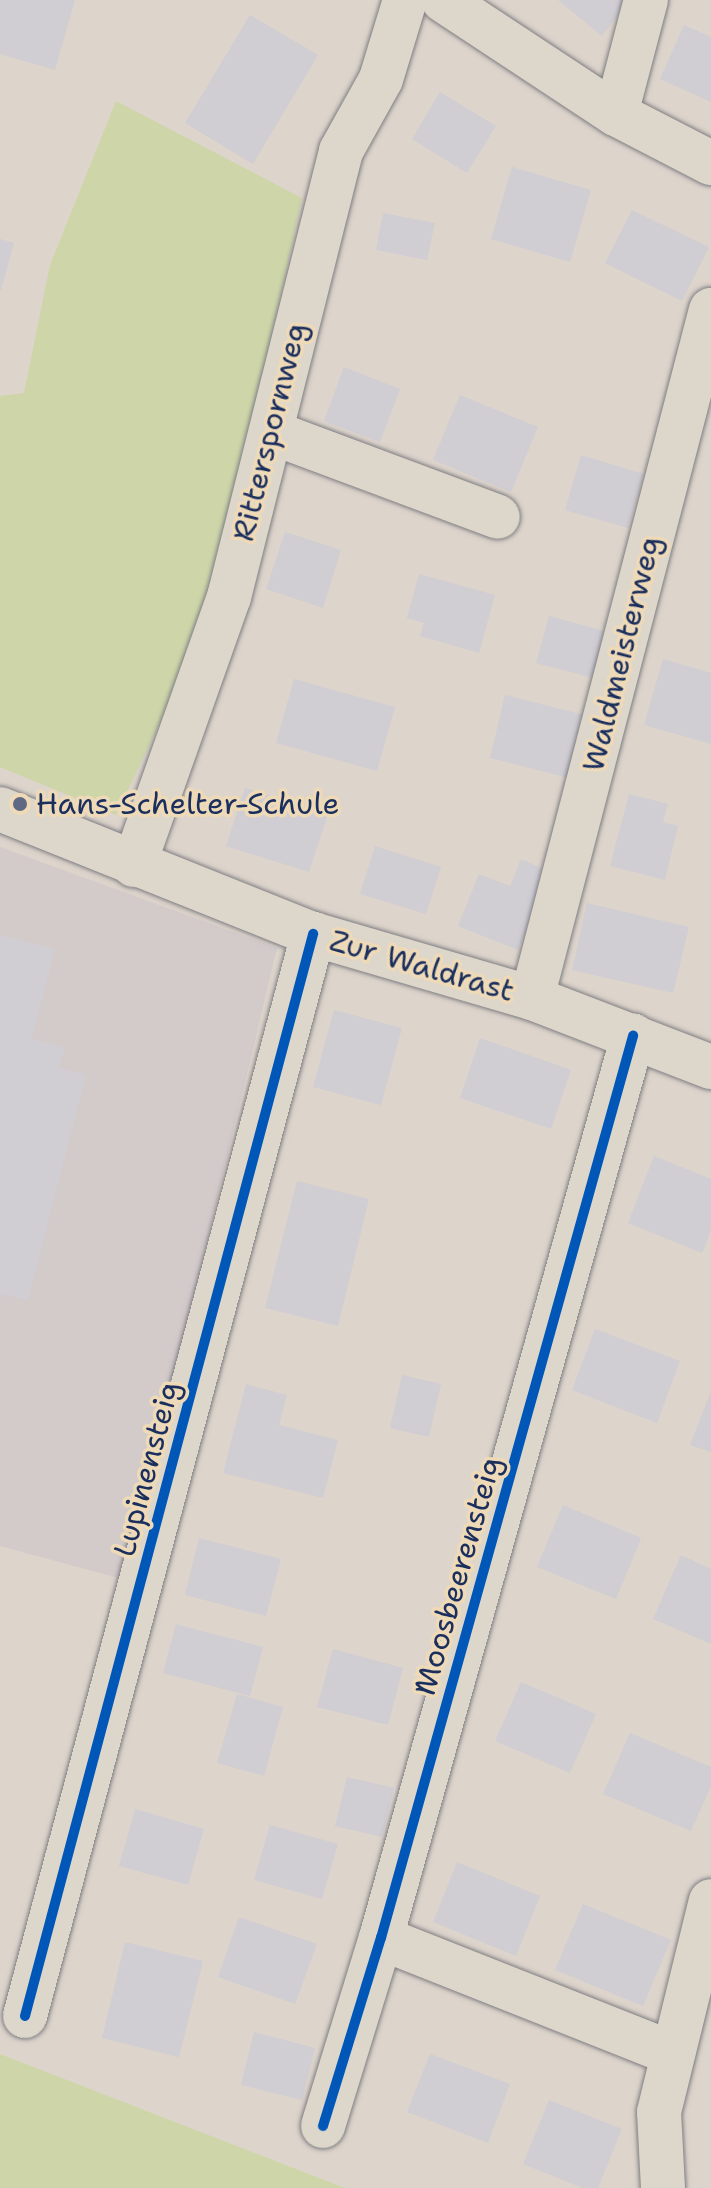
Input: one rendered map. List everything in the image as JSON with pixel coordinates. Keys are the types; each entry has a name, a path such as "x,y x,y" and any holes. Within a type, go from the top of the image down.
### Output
{"street":[{"name":"Ritterspornweg","path":"134,865 229,597 341,151 381,79 405,0"},
{"path":"443,0 616,114 711,163"},
{"path":"616,114 646,0"},
{"name":"Waldmeisterweg","path":"532,998 711,310"},
{"path":"271,432 498,517"},
{"name":"Zur Waldrast","path":"0,809 313,934 532,998 711,1067"},
{"name":"Lupinensteig","path":"25,2016 313,934"},
{"name":"Moosbeerensteig","path":"323,2126 381,1938 633,1036"},
{"path":"663,2188 659,2112 671,2053 711,1901"},
{"path":"381,1938 671,2053"}],"shaded area":[{"path":"0,847 277,948 126,1580 0,1546"}],"green space":[{"path":"116,101 302,198 225,547 179,683 116,815 0,767 0,396 24,393 50,265"},
{"path":"0,2054 345,2188 0,2188"}],"building":[{"path":"0,0 75,0 55,70 0,54"},
{"path":"558,0 629,0 602,36"},
{"path":"250,15 318,55 253,164 185,123"},
{"path":"684,25 711,37 711,102 660,79"},
{"path":"440,92 496,126 467,173 412,139"},
{"path":"512,167 591,190 570,262 491,239"},
{"path":"632,210 709,247 682,301 605,263"},
{"path":"383,213 435,223 427,260 376,250"},
{"path":"0,239 14,243 1,290 0,290"},
{"path":"344,367 400,389 380,442 324,421"},
{"path":"460,395 538,427 511,492 433,460"},
{"path":"581,455 644,474 628,528 565,510"},
{"path":"285,532 341,550 323,608 266,589"},
{"path":"419,574 495,595 479,653 420,636 424,623 407,618"},
{"path":"549,616 605,631 593,678 536,663"},
{"path":"663,659 711,673 711,744 644,725"},
{"path":"294,679 395,707 377,771 276,743"},
{"path":"505,695 588,716 572,779 490,758"},
{"path":"245,788 328,814 309,872 226,846"},
{"path":"629,794 668,804 663,822 678,826 665,880 610,866"},
{"path":"375,846 441,867 426,914 360,894"},
{"path":"521,859 550,872 518,950 458,926 479,874 510,886"},
{"path":"587,903 689,927 673,993 572,970"},
{"path":"0,935 55,949 32,1039 65,1048 59,1068 86,1075 28,1301 0,1294"},
{"path":"334,1010 402,1028 381,1105 313,1087"},
{"path":"480,1038 571,1070 551,1129 460,1098"},
{"path":"654,1156 711,1179 711,1230 702,1253 628,1223"},
{"path":"297,1181 369,1199 338,1326 265,1308"},
{"path":"595,1329 680,1361 657,1423 572,1390"},
{"path":"402,1375 441,1384 429,1437 390,1428"},
{"path":"246,1384 287,1395 279,1425 338,1440 323,1498 223,1473"},
{"path":"711,1391 711,1452 690,1445"},
{"path":"563,1505 641,1538 616,1599 537,1567"},
{"path":"199,1538 281,1559 266,1616 185,1595"},
{"path":"681,1555 711,1569 711,1644 653,1619"},
{"path":"176,1624 263,1647 250,1696 163,1673"},
{"path":"333,1649 403,1668 388,1725 317,1707"},
{"path":"521,1682 596,1714 570,1773 495,1741"},
{"path":"237,1694 283,1707 264,1776 217,1763"},
{"path":"630,1733 711,1767 711,1786 691,1831 603,1794"},
{"path":"347,1777 394,1788 382,1837 335,1826"},
{"path":"135,1809 204,1829 188,1885 119,1866"},
{"path":"270,1825 338,1844 322,1899 254,1880"},
{"path":"457,1862 540,1896 516,1956 433,1922"},
{"path":"583,1904 671,1940 643,2006 555,1970"},
{"path":"239,1917 317,1944 295,2004 218,1977"},
{"path":"125,1942 203,1961 179,2057 102,2038"},
{"path":"254,2032 315,2048 302,2100 241,2085"},
{"path":"430,2054 510,2084 488,2143 407,2112"},
{"path":"549,2100 622,2129 598,2188 583,2188 523,2164"}],"cycle path":[{"path":"25,2016 313,934"},
{"path":"323,2126 381,1938 633,1036"}],"place":[{"name":"Hans-Schelter-Schule","path":"20,804"}]}
